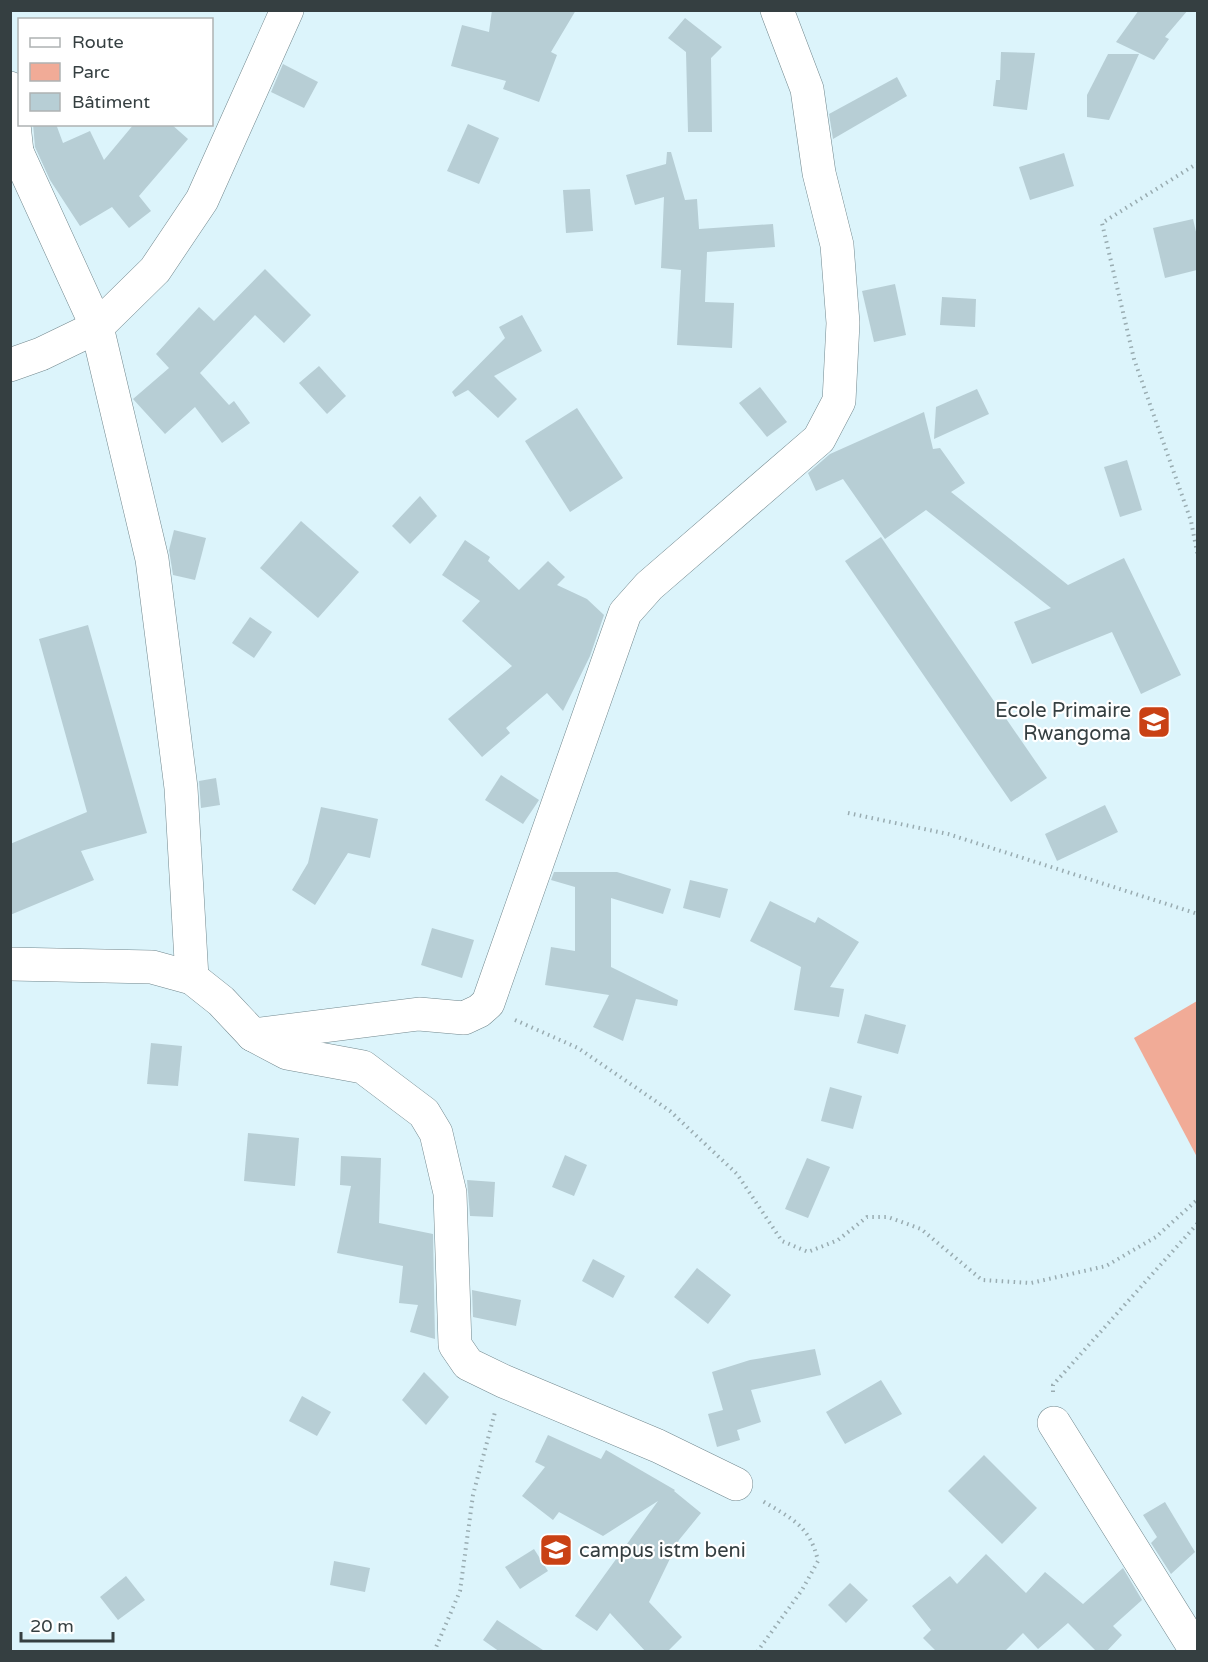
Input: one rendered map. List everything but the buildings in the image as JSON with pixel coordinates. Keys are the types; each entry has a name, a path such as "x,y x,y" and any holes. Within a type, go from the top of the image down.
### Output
{"street":[{"path":"10,365 41,354 97,327 155,270 202,200 287,10"},
{"path":"253,1035 419,1014 464,1018 479,1011 488,1002 625,613 658,578 819,439 839,401 843,323 837,245 819,173 807,89 777,10"},
{"path":"10,88 14,154 97,327 152,559 181,788 192,978"},
{"path":"10,964 152,967 192,978 221,1002 253,1035 286,1053 363,1067 424,1113 436,1133 450,1193 454,1345 468,1364 658,1446 736,1484"},
{"path":"1054,1423 1197,1652"}],"path":[{"path":"1197,163 1102,223 1134,359 1191,521 1197,557"},
{"path":"848,813 948,834 1197,914"},
{"path":"479,1011 524,1023 578,1048 670,1111 737,1174 782,1241 808,1252 838,1240 867,1217 888,1217 921,1229 982,1280 1031,1283 1106,1266 1156,1237 1197,1199"},
{"path":"1054,1423 1053,1385 1197,1223"},
{"path":"434,1652 460,1591 473,1495 503,1381"},
{"path":"736,1484 794,1521 813,1541 818,1561 802,1590 757,1652"}],"green space":[{"path":"1197,1001 1197,1157 1134,1038"}],"place":[{"name":"Ecole Primaire Rwangoma","path":"1154,722"},
{"name":"campus istm beni","path":"556,1550"}]}
